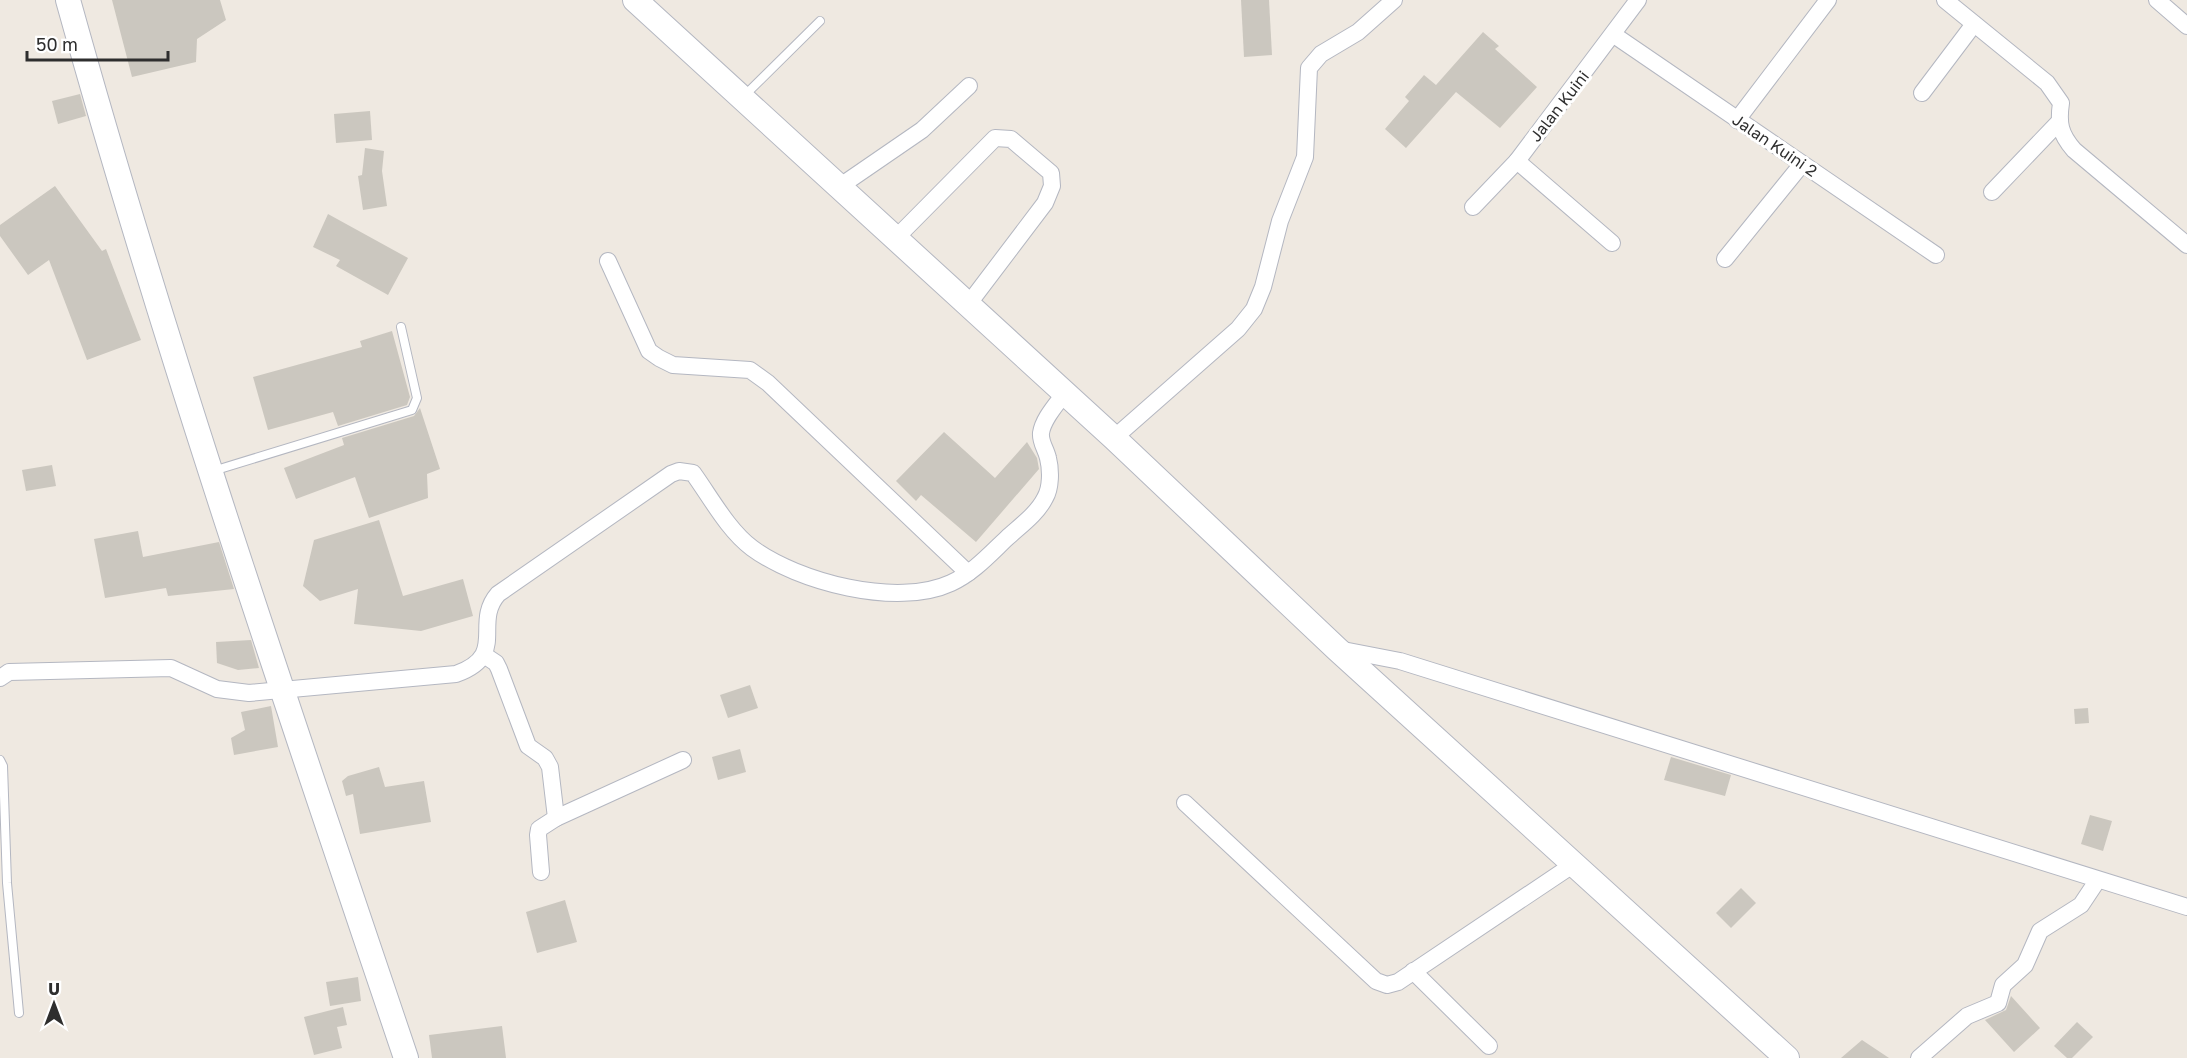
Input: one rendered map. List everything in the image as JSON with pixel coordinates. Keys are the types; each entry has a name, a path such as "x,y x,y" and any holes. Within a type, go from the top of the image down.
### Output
{"street":[{"path":"68,0 105,132 212,471 282,689 406,1058"},
{"path":"635,0 1114,438 1337,649 1786,1058"},
{"path":"1114,438 1238,329 1254,309 1263,287 1280,221 1305,157 1309,68 1320,54 1358,32 1394,0"},
{"name":"Jalan Kuini","path":"1473,207 1517,160 1614,35 1638,0"},
{"path":"1737,120 1828,0"},
{"path":"1945,0 2047,83 2061,103 2058,123 2064,139 2074,150 2187,245"},
{"path":"2157,0 2187,26"},
{"path":"1922,93 1974,24"},
{"name":"Jalan Kuini 2","path":"1614,35 1936,255"},
{"path":"839,187 922,130 969,86"},
{"path":"1992,192 2058,123"},
{"path":"896,238 995,138 1011,139 1051,173 1052,186 1045,203 967,306"},
{"path":"1517,160 1612,243"},
{"path":"1725,259 1802,164"},
{"path":"608,261 649,351 673,365 750,370 759,376 968,573"},
{"path":"0,678 9,672 160,668 181,671 217,689 233,692 456,674 479,663 484,655 490,609 498,594 671,474 679,471 693,473 740,538 751,547 822,582 861,591 918,592 950,584 968,573 1032,514 1046,496 1049,488 1049,460 1041,435 1043,425 1064,394"},
{"path":"1337,649 1400,661 2097,881 2187,907"},
{"path":"484,655 496,663 500,669 528,746 549,763 556,818"},
{"path":"541,872 539,829 556,818 683,759"},
{"path":"1185,803 1376,981 1387,985 1398,982 1574,864"},
{"path":"1918,1058 1967,1016 1998,1003 2003,985 2025,965 2040,931 2081,905 2097,881"},
{"path":"1413,971 1489,1046"}],"lane":[{"path":"742,98 820,21"},
{"path":"212,471 412,410 417,398 401,327"},
{"path":"0,760 3,766 7,883 19,1013"}],"building":[{"path":"112,0 220,0 226,20 197,39 196,62 132,77"},
{"path":"1241,0 1269,0 1272,55 1244,57"},
{"path":"1483,32 1499,46 1495,49 1537,87 1500,128 1456,92 1406,148 1385,129 1409,101 1405,97 1424,75 1436,85"},
{"path":"80,94 86,116 58,124 52,101"},
{"path":"370,111 372,140 336,143 334,114"},
{"path":"365,148 384,151 382,171 387,206 363,210 358,176 362,175"},
{"path":"55,186 102,251 106,249 141,340 87,360 49,260 28,275 0,236 0,225"},
{"path":"328,214 408,258 388,295 336,266 340,260 313,247"},
{"path":"392,331 410,397 407,405 338,426 333,412 268,430 253,377 362,347 360,341"},
{"path":"420,408 440,469 427,474 428,498 369,518 355,477 296,499 284,468 344,445 342,438 414,416"},
{"path":"944,432 995,478 1027,442 1037,458 1039,469 976,542 921,495 916,501 896,481"},
{"path":"52,465 56,486 26,491 22,470"},
{"path":"379,520 403,596 463,579 473,616 421,631 354,624 358,589 320,601 303,586 314,540"},
{"path":"138,531 143,557 219,542 234,589 168,596 166,588 105,598 94,539"},
{"path":"251,640 259,668 238,670 217,663 216,642"},
{"path":"750,685 758,708 728,718 720,695"},
{"path":"271,706 278,747 234,755 231,738 245,730 241,712"},
{"path":"2088,708 2089,723 2075,724 2074,709"},
{"path":"740,749 746,772 718,780 712,757"},
{"path":"1671,757 1731,775 1725,796 1664,780"},
{"path":"379,767 385,787 424,781 431,822 360,834 353,794 346,796 342,781 348,776"},
{"path":"2090,815 2112,821 2103,851 2081,844"},
{"path":"1741,888 1756,903 1731,928 1716,913"},
{"path":"565,900 577,942 537,953 526,912"},
{"path":"358,977 361,1001 330,1006 326,982"},
{"path":"2011,996 2040,1028 2014,1052 1985,1020 2006,1010"},
{"path":"343,1007 347,1025 337,1027 342,1048 314,1055 304,1017"},
{"path":"2077,1022 2093,1037 2072,1058 2067,1058 2054,1046"},
{"path":"502,1026 506,1058 432,1058 429,1035"},
{"path":"1862,1040 1889,1058 1841,1058"}]}
